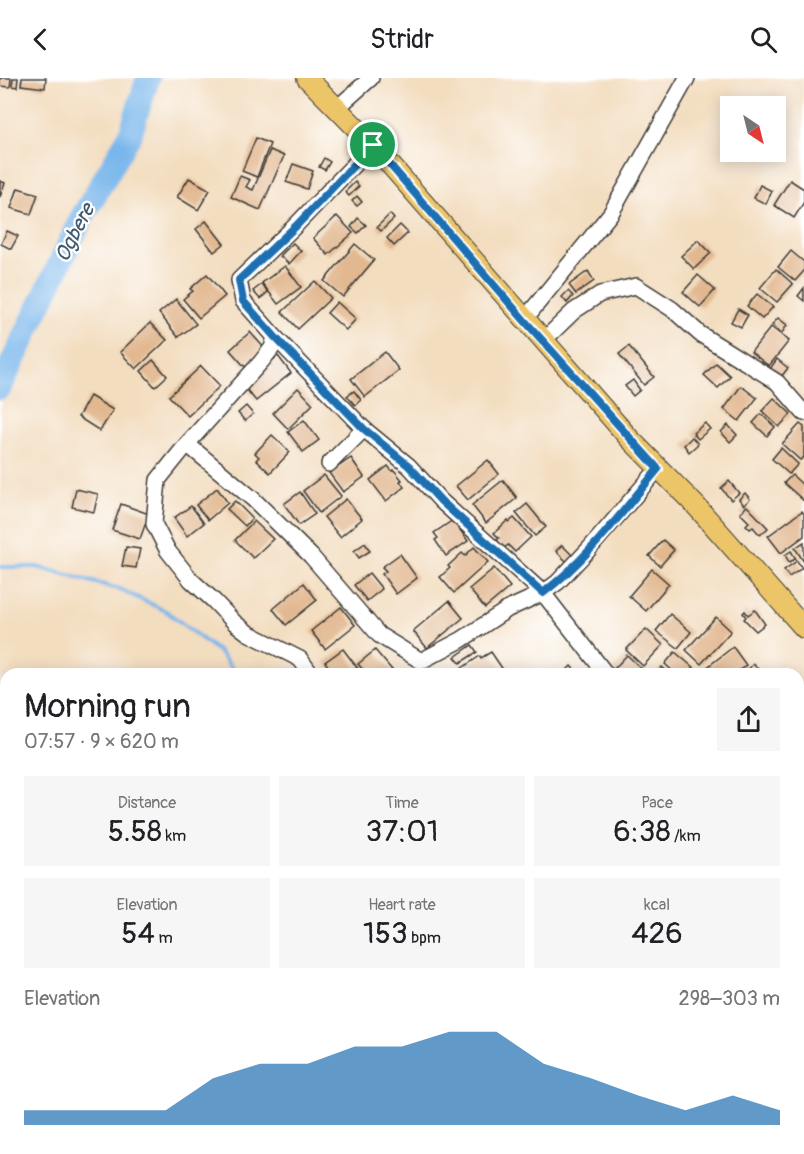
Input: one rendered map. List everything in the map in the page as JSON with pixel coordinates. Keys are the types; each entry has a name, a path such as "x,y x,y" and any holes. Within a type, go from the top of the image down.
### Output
{"main road":[{"path":"307,78 373,145 524,320 658,469 698,507 804,628"}],"street":[{"path":"337,108 371,78"},
{"path":"524,320 611,213 687,78"},
{"path":"373,145 296,226 239,280 243,301 364,429 409,466 441,501 543,593 601,668"},
{"path":"543,341 574,310 600,294 636,286 672,309 700,334 777,382 804,413"},
{"path":"275,337 272,348 261,362 187,444 158,480 154,524 168,551 191,580 235,623 248,633 300,658 307,668"},
{"path":"329,464 364,429"},
{"path":"187,444 254,499 294,539 379,635 425,667 508,609 543,593 558,582 658,469"}],"building":[{"path":"0,78 11,78 10,87 0,86"},
{"path":"13,78 18,78 17,87 12,86"},
{"path":"22,78 46,78 45,88 21,85"},
{"path":"256,138 270,144 257,177 242,171"},
{"path":"270,150 284,156 260,210 231,197 240,176 250,180 246,187 253,190"},
{"path":"324,158 330,162 325,170 319,167"},
{"path":"293,164 313,171 307,189 286,182"},
{"path":"189,178 210,190 198,210 177,197"},
{"path":"790,180 804,189 804,202 794,218 774,205"},
{"path":"0,181 5,183 0,197"},
{"path":"355,182 359,186 349,196 345,192"},
{"path":"760,185 772,191 766,204 754,198"},
{"path":"18,188 38,194 31,214 11,208"},
{"path":"357,196 362,202 357,206 352,201"},
{"path":"390,214 394,219 381,231 377,227"},
{"path":"337,216 353,233 328,255 313,238"},
{"path":"358,218 366,225 358,233 351,227"},
{"path":"206,221 224,244 214,252 196,229"},
{"path":"400,225 408,233 394,246 387,238"},
{"path":"7,231 18,236 11,249 1,244"},
{"path":"698,240 711,253 694,269 681,256"},
{"path":"293,243 301,251 289,264 280,256"},
{"path":"355,244 374,260 343,297 324,281"},
{"path":"791,251 804,262 804,271 795,281 778,267"},
{"path":"285,266 301,287 278,304 262,283"},
{"path":"776,269 793,284 777,302 760,288"},
{"path":"588,271 594,281 576,294 569,285"},
{"path":"207,274 225,296 199,318 183,299 193,291 190,289"},
{"path":"698,275 715,290 700,307 683,292"},
{"path":"315,281 331,298 298,329 282,312"},
{"path":"262,284 268,292 260,299 253,291"},
{"path":"804,288 804,301 798,296"},
{"path":"568,291 573,296 567,303 562,297"},
{"path":"757,294 773,307 762,319 747,306"},
{"path":"176,299 196,324 178,337 159,313"},
{"path":"337,302 356,319 346,330 327,313"},
{"path":"738,309 748,315 741,327 731,322"},
{"path":"778,318 787,325 782,333 772,325"},
{"path":"150,323 167,340 136,369 120,352"},
{"path":"771,327 789,341 769,366 751,352"},
{"path":"250,332 266,350 245,367 230,350"},
{"path":"629,346 654,377 644,385 619,354"},
{"path":"385,352 399,370 365,397 351,379"},
{"path":"278,356 291,373 256,401 242,384"},
{"path":"777,359 788,368 781,377 770,369"},
{"path":"153,360 167,376 155,387 141,371"},
{"path":"716,363 730,376 718,388 704,375"},
{"path":"201,366 220,386 188,416 169,396"},
{"path":"633,380 640,390 633,396 625,386"},
{"path":"741,386 757,398 739,421 724,409"},
{"path":"298,388 313,404 288,429 273,413"},
{"path":"354,391 361,400 355,405 347,396"},
{"path":"90,396 113,410 100,431 78,417"},
{"path":"774,398 791,414 779,427 762,411"},
{"path":"246,406 253,414 245,421 238,413"},
{"path":"761,414 775,427 767,436 753,423"},
{"path":"304,420 319,440 303,452 288,432"},
{"path":"705,423 710,429 698,439 693,433"},
{"path":"800,424 804,427 804,457 800,460 782,444"},
{"path":"728,425 737,435 730,442 721,432"},
{"path":"272,435 290,452 270,473 256,460 259,457 255,453"},
{"path":"692,437 698,444 689,452 684,445"},
{"path":"781,448 798,464 789,474 772,459"},
{"path":"351,458 364,477 343,492 329,473"},
{"path":"488,460 499,474 468,500 456,486"},
{"path":"388,466 402,480 400,481 404,487 386,501 370,480"},
{"path":"324,475 341,496 319,513 303,491"},
{"path":"792,475 804,486 804,501 784,483"},
{"path":"503,480 517,498 486,523 472,505"},
{"path":"729,481 739,493 731,500 721,488"},
{"path":"217,488 228,503 208,520 196,505"},
{"path":"76,489 98,494 94,512 72,507"},
{"path":"300,492 315,514 299,525 284,504"},
{"path":"745,493 750,499 744,505 739,499"},
{"path":"346,499 362,519 340,537 324,517"},
{"path":"235,501 252,518 245,526 227,509"},
{"path":"121,504 149,514 140,539 112,530"},
{"path":"527,504 546,527 535,536 516,513"},
{"path":"191,506 204,523 187,536 174,518"},
{"path":"747,506 768,528 760,535 753,527 750,529 746,525 749,522 740,513"},
{"path":"802,511 804,536 781,553 768,536"},
{"path":"514,518 531,537 515,552 508,545 504,548 494,533 508,520 509,522"},
{"path":"453,520 468,541 446,556 435,540 438,538 434,533"},
{"path":"254,521 273,539 253,558 235,540"},
{"path":"663,540 674,550 660,566 649,556"},
{"path":"804,542 804,562 795,548"},
{"path":"365,543 370,551 359,558 354,551"},
{"path":"562,545 574,557 568,563 556,551"},
{"path":"126,547 140,549 136,568 122,566"},
{"path":"474,547 488,562 454,593 440,577 462,553 465,556"},
{"path":"791,551 796,559 789,562 785,555"},
{"path":"400,554 417,578 396,594 382,574 386,571 382,567"},
{"path":"797,561 802,568 789,577 784,570"},
{"path":"494,568 510,587 485,608 469,589"},
{"path":"652,569 669,584 646,611 629,596"},
{"path":"369,573 382,589 367,601 354,585"},
{"path":"304,583 317,600 286,625 273,609"},
{"path":"449,601 463,618 427,648 413,631"},
{"path":"341,607 355,625 325,649 311,631"},
{"path":"755,610 765,624 756,631 744,619 746,617 743,613 745,611 748,615"},
{"path":"670,614 691,632 678,648 656,631"},
{"path":"716,617 731,631 701,664 686,650"},
{"path":"646,629 663,645 643,666 626,650"},
{"path":"472,645 477,652 460,663 455,657"},
{"path":"733,647 746,665 742,668 706,668"},
{"path":"343,649 357,668 330,668 325,662"},
{"path":"375,650 390,668 362,668 358,664"},
{"path":"491,652 502,668 462,668 480,656 481,658"},
{"path":"675,652 694,668 669,668 665,664"},
{"path":"627,655 641,668 615,668"}],"waterway":[{"name":"Ogbere","path":"0,388 82,217 130,135 148,78"},
{"path":"0,567 37,567 119,589 166,611 220,653 231,668"}],"route":[{"path":"373,145 524,320 658,469 590,548 558,582 543,593 441,501 409,466 364,429 243,301 239,280 296,226 373,145"}]}
